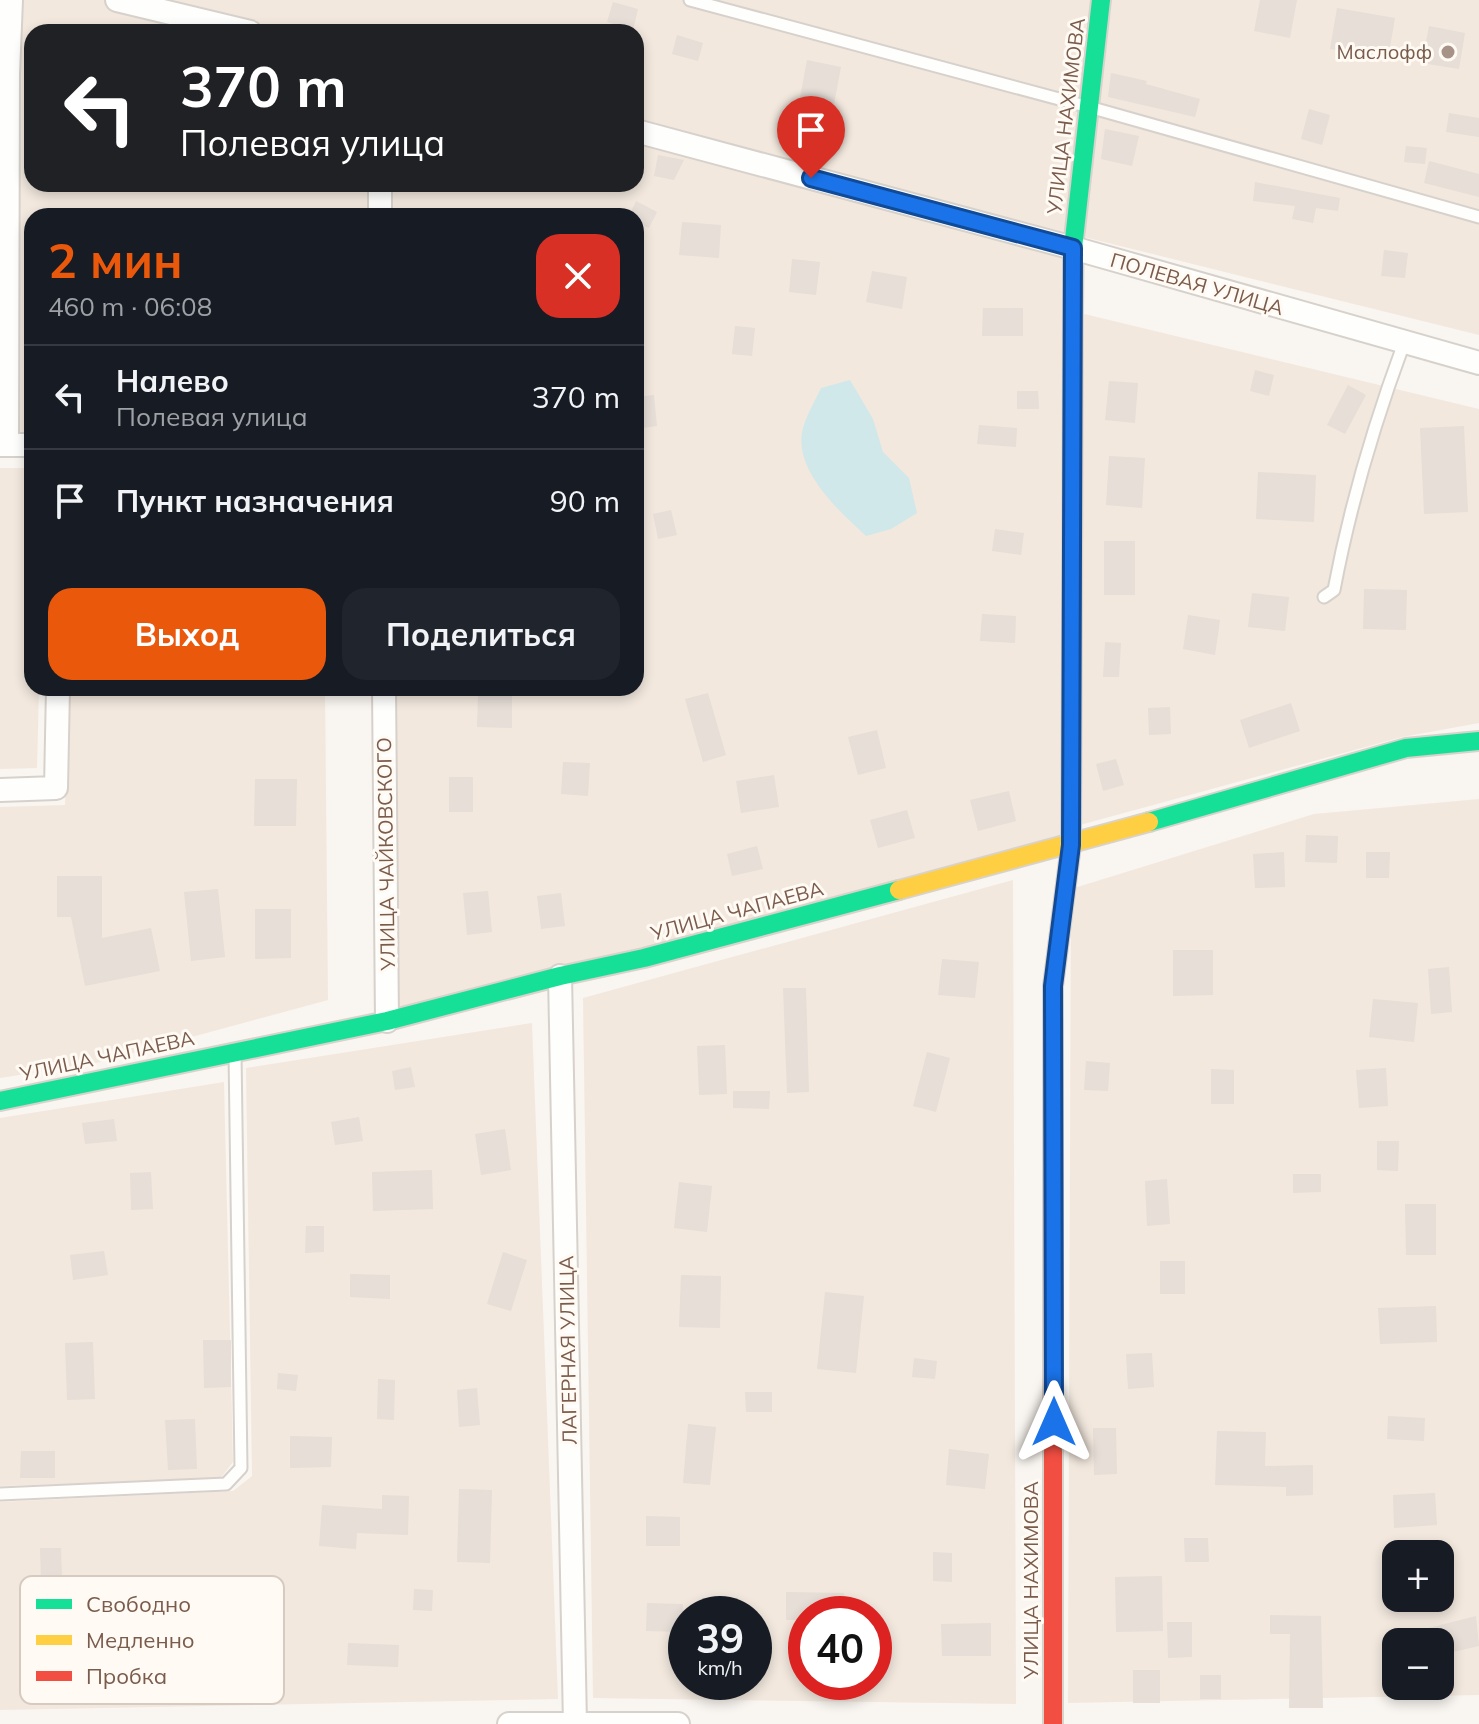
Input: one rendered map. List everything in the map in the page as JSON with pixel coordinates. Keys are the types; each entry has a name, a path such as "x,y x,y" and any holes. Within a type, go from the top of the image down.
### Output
{"street":[{"path":"4,445 6,86 11,0"},
{"path":"117,0 217,24"},
{"name":"УЛИЦА НАХИМОВА","path":"1053,1724 1053,986 1071,845 1073,248 1101,0"},
{"name":"ПОЛЕВАЯ УЛИЦА","path":"644,133 1073,248 1479,363"},
{"path":"0,790 56,788 58,696"},
{"name":"УЛИЦА ЧАЙКОВСКОГО","path":"384,696 387,1021"},
{"name":"УЛИЦА ЧАПАЕВА","path":"0,1101 387,1021 560,976 644,958 1071,845 1406,748 1479,741"},
{"name":"ЛАГЕРНАЯ УЛИЦА","path":"560,976 575,1723"},
{"path":"509,1724 678,1724"}],"lane":[{"path":"690,0 1089,107 1479,217"},
{"path":"1324,597 1334,590 1344,534 1374,422 1404,343"},
{"path":"0,1494 226,1484 241,1468 235,1051"}],"shaded area":[{"path":"0,0 1101,0 1089,107 1071,845 387,1021 384,696 644,696 644,208 24,208 24,445 7,445"},
{"path":"1112,0 1479,0 1479,335 1084,237"},
{"path":"1076,312 1479,409 1479,723 1402,737 1080,825"},
{"path":"0,468 24,468 24,696 39,696 37,768 0,769"},
{"path":"69,696 325,696 328,1000 96,1063 0,1078 0,807 65,805"},
{"path":"1479,799 1479,1695 1454,1695 1454,1628 1382,1628 1382,1697 1068,1703 1071,889 1314,814"},
{"path":"1013,880 1016,1704 734,1700 772,1700 772,1596 668,1596 668,1699 593,1698 583,998"},
{"path":"532,1023 558,1699 0,1710 0,1502 233,1491 252,1476 246,1068"},
{"path":"224,1082 233,1462 220,1479 0,1486 0,1118"}],"water":[{"path":"850,380 873,419 883,452 909,478 917,513 891,529 866,536 820,488 804,459 801,443 803,428 821,388"}],"building":[{"path":"1260,0 1297,0 1290,38 1254,31"},
{"path":"613,2 638,9 634,24 607,22"},
{"path":"1337,8 1395,18 1388,59 1330,49"},
{"path":"1429,26 1465,33 1459,69 1422,63"},
{"path":"677,35 703,43 698,61 672,54"},
{"path":"807,60 841,67 834,104 800,97"},
{"path":"1111,73 1147,81 1146,84 1200,99 1195,117 1108,97"},
{"path":"1309,109 1330,115 1322,145 1301,139"},
{"path":"1449,113 1479,118 1479,137 1446,132"},
{"path":"1105,129 1139,136 1132,166 1101,159"},
{"path":"1406,146 1427,148 1425,164 1404,162"},
{"path":"658,155 684,160 674,180 654,176"},
{"path":"1429,161 1479,174 1479,197 1424,183"},
{"path":"1255,182 1340,198 1338,211 1316,208 1313,223 1292,219 1295,206 1253,201"},
{"path":"636,201 657,212 649,228 644,226 644,208 633,208"},
{"path":"682,222 721,225 719,258 679,255"},
{"path":"1384,250 1408,253 1405,278 1381,276"},
{"path":"792,259 820,262 816,295 789,292"},
{"path":"872,271 907,277 902,309 866,302"},
{"path":"983,308 1023,308 1023,336 982,336"},
{"path":"735,326 755,328 752,356 732,354"},
{"path":"1255,370 1274,375 1269,396 1250,391"},
{"path":"1109,381 1138,383 1135,423 1105,420"},
{"path":"1348,385 1366,395 1345,434 1327,425"},
{"path":"1017,391 1038,391 1039,409 1017,409"},
{"path":"654,395 657,426 644,428 644,396"},
{"path":"979,425 1017,428 1016,447 977,444"},
{"path":"1464,426 1468,512 1424,514 1420,428"},
{"path":"1109,456 1145,458 1142,508 1106,505"},
{"path":"1258,472 1316,475 1314,522 1256,519"},
{"path":"671,510 677,535 658,539 653,514"},
{"path":"995,529 1024,533 1021,555 992,551"},
{"path":"1104,541 1135,541 1135,595 1104,595"},
{"path":"1364,589 1407,590 1406,630 1363,629"},
{"path":"1252,593 1289,597 1285,631 1248,627"},
{"path":"982,614 1016,616 1015,643 980,641"},
{"path":"1188,615 1220,620 1215,655 1183,649"},
{"path":"1105,642 1121,643 1119,677 1103,677"},
{"path":"708,693 726,755 703,762 685,699"},
{"path":"478,696 512,696 512,728 477,727"},
{"path":"1291,703 1300,731 1249,748 1240,720"},
{"path":"1170,707 1171,734 1149,735 1148,708"},
{"path":"877,730 886,768 858,775 848,737"},
{"path":"1116,759 1124,785 1103,791 1096,764"},
{"path":"563,762 590,763 588,796 561,794"},
{"path":"774,775 779,807 741,813 736,781"},
{"path":"449,777 473,777 473,812 449,812"},
{"path":"255,779 297,779 296,826 254,826"},
{"path":"1009,791 1016,821 978,831 970,800"},
{"path":"907,810 915,838 878,848 870,820"},
{"path":"1306,835 1338,836 1337,863 1305,862"},
{"path":"757,846 763,869 732,876 727,854"},
{"path":"1284,852 1285,887 1255,888 1253,854"},
{"path":"1366,852 1390,852 1389,878 1366,878"},
{"path":"57,876 102,876 102,938 151,928 160,971 85,986 71,917 57,917"},
{"path":"218,889 225,957 191,961 184,892"},
{"path":"488,891 492,932 467,935 463,893"},
{"path":"561,893 565,926 541,929 537,896"},
{"path":"255,909 291,909 291,958 255,959"},
{"path":"1173,950 1213,950 1213,995 1173,996"},
{"path":"942,959 979,962 975,998 938,995"},
{"path":"1449,967 1452,1012 1431,1014 1428,969"},
{"path":"783,988 806,988 809,1092 787,1093"},
{"path":"1373,999 1418,1003 1414,1042 1369,1037"},
{"path":"725,1045 727,1094 699,1095 697,1046"},
{"path":"927,1052 950,1058 936,1112 913,1106"},
{"path":"1086,1061 1110,1063 1108,1091 1084,1090"},
{"path":"411,1067 415,1087 395,1090 392,1071"},
{"path":"1386,1068 1388,1106 1359,1108 1356,1070"},
{"path":"1211,1069 1234,1070 1234,1104 1211,1104"},
{"path":"733,1091 770,1091 769,1109 733,1108"},
{"path":"359,1117 363,1141 335,1145 331,1122"},
{"path":"114,1119 117,1141 85,1144 82,1123"},
{"path":"505,1129 511,1170 481,1175 475,1134"},
{"path":"1377,1141 1399,1141 1398,1171 1377,1170"},
{"path":"432,1170 433,1209 373,1211 372,1172"},
{"path":"151,1172 153,1209 131,1210 130,1173"},
{"path":"1293,1174 1321,1174 1321,1192 1293,1193"},
{"path":"1167,1179 1170,1224 1147,1226 1145,1181"},
{"path":"679,1182 712,1186 707,1232 674,1228"},
{"path":"1405,1204 1436,1204 1436,1255 1406,1255"},
{"path":"306,1226 324,1226 324,1252 305,1253"},
{"path":"104,1251 108,1275 73,1280 70,1255"},
{"path":"503,1252 527,1260 511,1311 487,1304"},
{"path":"1160,1261 1185,1261 1185,1294 1160,1294"},
{"path":"350,1274 390,1275 390,1299 350,1297"},
{"path":"681,1275 721,1276 720,1328 679,1327"},
{"path":"825,1292 864,1296 856,1373 817,1369"},
{"path":"1436,1306 1437,1342 1380,1344 1378,1308"},
{"path":"203,1340 231,1340 231,1387 204,1388"},
{"path":"93,1342 95,1399 67,1400 65,1343"},
{"path":"1152,1353 1154,1387 1128,1389 1126,1354"},
{"path":"914,1358 937,1361 935,1379 912,1377"},
{"path":"278,1373 298,1375 296,1391 277,1389"},
{"path":"378,1379 395,1380 394,1420 377,1419"},
{"path":"477,1388 480,1425 459,1427 457,1390"},
{"path":"745,1392 772,1392 772,1412 746,1412"},
{"path":"1388,1416 1425,1418 1424,1441 1387,1439"},
{"path":"195,1419 197,1469 168,1470 165,1420"},
{"path":"688,1424 716,1427 710,1485 683,1483"},
{"path":"1093,1428 1116,1428 1117,1474 1094,1475"},
{"path":"1217,1431 1266,1432 1265,1466 1313,1465 1313,1495 1286,1496 1286,1487 1215,1485"},
{"path":"290,1436 332,1437 331,1467 290,1468"},
{"path":"949,1449 989,1454 985,1489 946,1485"},
{"path":"21,1451 55,1451 55,1478 20,1478"},
{"path":"459,1489 492,1490 490,1563 457,1562"},
{"path":"1435,1493 1437,1525 1394,1528 1393,1495"},
{"path":"382,1495 409,1496 408,1535 357,1533 356,1549 319,1546 322,1505 382,1509"},
{"path":"646,1516 680,1517 680,1546 646,1546"},
{"path":"1184,1538 1208,1538 1209,1562 1185,1562"},
{"path":"40,1548 61,1548 62,1576 41,1576"},
{"path":"933,1552 952,1553 952,1582 933,1581"},
{"path":"1162,1576 1163,1631 1116,1632 1115,1577"},
{"path":"414,1589 433,1590 432,1611 413,1610"},
{"path":"786,1592 844,1593 844,1596 788,1596 786,1620"},
{"path":"647,1603 668,1604 668,1632 646,1631"},
{"path":"1270,1615 1321,1616 1323,1708 1289,1708 1290,1634 1270,1634"},
{"path":"1476,1616 1479,1646 1454,1652 1454,1628 1429,1628"},
{"path":"1167,1622 1192,1622 1192,1657 1168,1658"},
{"path":"991,1623 991,1656 942,1656 941,1624"},
{"path":"348,1643 399,1645 398,1667 347,1665"},
{"path":"1133,1670 1160,1670 1160,1703 1133,1703"},
{"path":"1200,1675 1221,1675 1221,1699 1200,1699"}],"traffic: fast":[{"path":"1073,297 1073,248 1101,0"},
{"path":"1053,1452 1053,986 1071,845 1072,628"},
{"path":"1149,822 1406,748 1479,741"},
{"path":"0,1101 387,1021 560,976 644,958 899,890"}],"traffic: slow":[{"path":"1072,628 1073,297"},
{"path":"899,890 1149,822"}],"traffic: jam":[{"path":"1053,1452 1053,1724"}],"place":[{"name":"Маслофф","path":"1448,52"}],"route":[{"path":"811,178 1073,248 1071,845 1053,986 1054,1422"}]}
